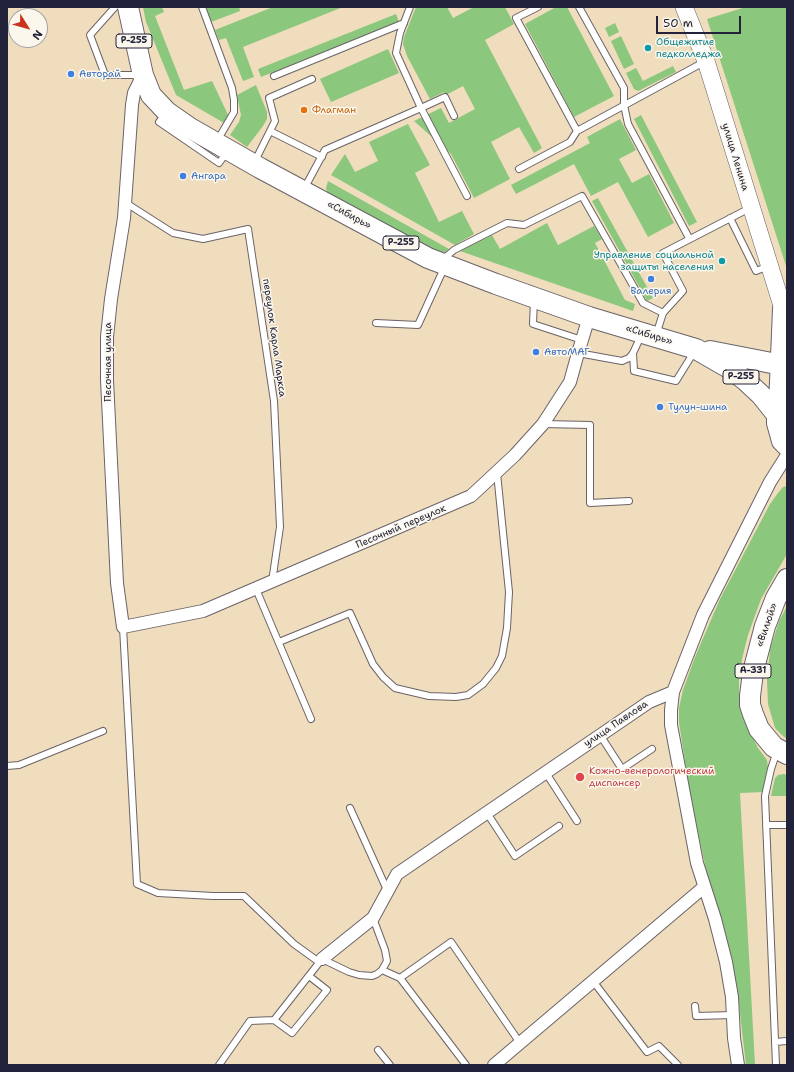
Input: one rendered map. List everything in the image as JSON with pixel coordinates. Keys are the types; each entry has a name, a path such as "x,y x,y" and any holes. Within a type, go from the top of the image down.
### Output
{"highway":[{"name":"«Сибирь»","path":"128,7 142,75 151,96 166,112 222,147 428,258 534,298 590,317 696,349"},
{"path":"784,307 783,365 779,433 782,441 787,446"},
{"name":"Р-255","path":"696,349 783,365"},
{"name":"Р-255","path":"696,349 729,368 761,395 781,404"},
{"name":"«Вилюй»","path":"782,752 766,739 756,722 750,705 754,665 765,626 776,598 787,579"}],"main road":[{"name":"улица Ленина","path":"684,7 706,61 751,207 784,307"}],"street":[{"name":"Песочная улица","path":"123,627 117,583 106,356 108,319 126,203 132,105 134,93 142,75"},
{"name":"Песочный переулок","path":"123,627 203,611 471,496 515,455 542,424 570,382 590,317"},
{"path":"738,1065 734,1038 732,997 726,962 715,919 697,863 671,725 671,710 673,692 703,615 770,482 787,455"},
{"name":"улица Павлова","path":"388,892 398,874 649,702 673,692"},
{"path":"494,1065 704,887"},
{"path":"320,961 373,918 388,892"}],"lane":[{"path":"115,7 90,35 105,75 142,75"},
{"path":"202,7 232,88 234,100 234,112 222,147"},
{"path":"410,7 400,33 396,53 421,108 467,196"},
{"path":"538,7 516,18 577,131"},
{"path":"579,7 624,88 624,106 628,124 689,238"},
{"path":"274,76 404,23"},
{"path":"519,169 570,142 577,131 706,61"},
{"path":"254,164 275,121 269,98 312,79"},
{"path":"304,190 325,150 445,97 454,116"},
{"path":"270,131 322,157"},
{"path":"376,322 418,325 443,264 454,250 507,223 524,225 582,196 643,304 663,313"},
{"name":"переулок Карла Маркса","path":"126,203 173,233 203,239 248,229 274,401 280,527 272,582"},
{"path":"578,353 622,361 629,358 639,342 649,334 663,313 684,291 663,253 689,238 751,207"},
{"path":"730,218 756,272 770,266"},
{"path":"534,298 533,324 582,340"},
{"path":"633,353 634,371 676,380 696,349"},
{"path":"542,424 590,425 590,503 629,501"},
{"path":"279,642 350,613 373,664 383,677 395,688 429,696 456,697 468,695 483,684 496,668 502,656 507,628 509,592 497,473"},
{"path":"256,589 312,719"},
{"path":"123,627 137,884 158,893 244,896 294,944 320,961 359,975 372,976 378,974 387,961 385,950 373,918"},
{"path":"7,766 18,765 103,731"},
{"path":"600,735 622,769 652,749"},
{"path":"776,1065 765,796 771,769 782,752"},
{"path":"546,772 577,821"},
{"path":"350,808 388,892"},
{"path":"486,813 515,856 559,826"},
{"path":"766,825 787,824"},
{"path":"400,978 451,942 520,1043"},
{"path":"274,1020 320,961"},
{"path":"382,970 400,978 466,1065"},
{"path":"219,1065 250,1021 274,1020 292,1033 327,990 309,976"},
{"path":"593,981 647,1052 659,1046 678,1065"},
{"path":"695,1006 696,1016 733,1015"},
{"path":"775,1042 787,1041"},
{"path":"378,1050 390,1065"}],"green space":[{"path":"143,7 162,7 164,12 155,16 184,90 212,81 229,117 224,123 176,95 146,22"},
{"path":"206,7 239,7 240,11 211,22"},
{"path":"273,7 343,7 243,47 254,77 243,81 226,38 219,40 215,30"},
{"path":"416,7 447,7 453,18 474,7 505,7 514,24 485,40 542,148 534,153 519,127 491,142 510,179 474,198 451,154 414,121 441,108 449,123 475,109 463,86 446,95 444,92 430,99 407,56 403,44 404,37"},
{"path":"556,7 567,7 614,96 574,117 525,24"},
{"path":"746,7 787,7 787,269 707,19"},
{"path":"396,14 399,22 261,77 258,69"},
{"path":"615,23 619,32 609,37 605,28"},
{"path":"621,36 634,64 624,69 611,41"},
{"path":"388,49 399,73 331,102 320,79"},
{"path":"673,66 676,72 638,91 634,89 626,73 636,68 643,81"},
{"path":"256,85 267,112 267,119 247,147 230,135 239,122 241,115 237,95"},
{"path":"641,115 697,222 689,226 634,119"},
{"path":"620,119 636,150 619,159 632,183 649,174 674,223 648,237 618,182 591,196 574,164 516,194 511,185 590,143 587,137"},
{"path":"408,124 430,165 415,173 439,222 462,211 474,234 455,245 331,175 345,154 355,172 378,161 369,142"},
{"path":"328,181 449,249 445,252 438,252 330,196 326,188"},
{"path":"598,198 653,298 647,301 592,201"},
{"path":"547,223 558,245 594,226 602,239 595,243 625,300 635,304 633,311 460,251 492,235 500,249"},
{"path":"787,486 787,554 761,599 748,635 739,680 741,710 758,748 767,760 768,768 764,792 740,793 755,1065 746,1065 739,1005 712,898 689,789 679,722 679,708 683,690 695,657 720,599 770,504 783,487"},
{"path":"787,606 787,739 775,728 768,704 767,681 770,650 779,621"},
{"path":"778,775 787,775 787,796 771,796 775,778"}],"place":[{"name":"Общежитие педколледжа","path":"648,48"},
{"name":"Авторай","path":"71,74"},
{"name":"Флагман","path":"304,110"},
{"name":"Ангара","path":"183,176"},
{"name":"Управление социальной защиты населения","path":"722,261"},
{"name":"Валерия","path":"651,279"},
{"name":"АвтоМАГ","path":"536,352"},
{"name":"Тулун-шина","path":"660,407"},
{"name":"Кожно-венерологический диспансер","path":"580,777"}]}
